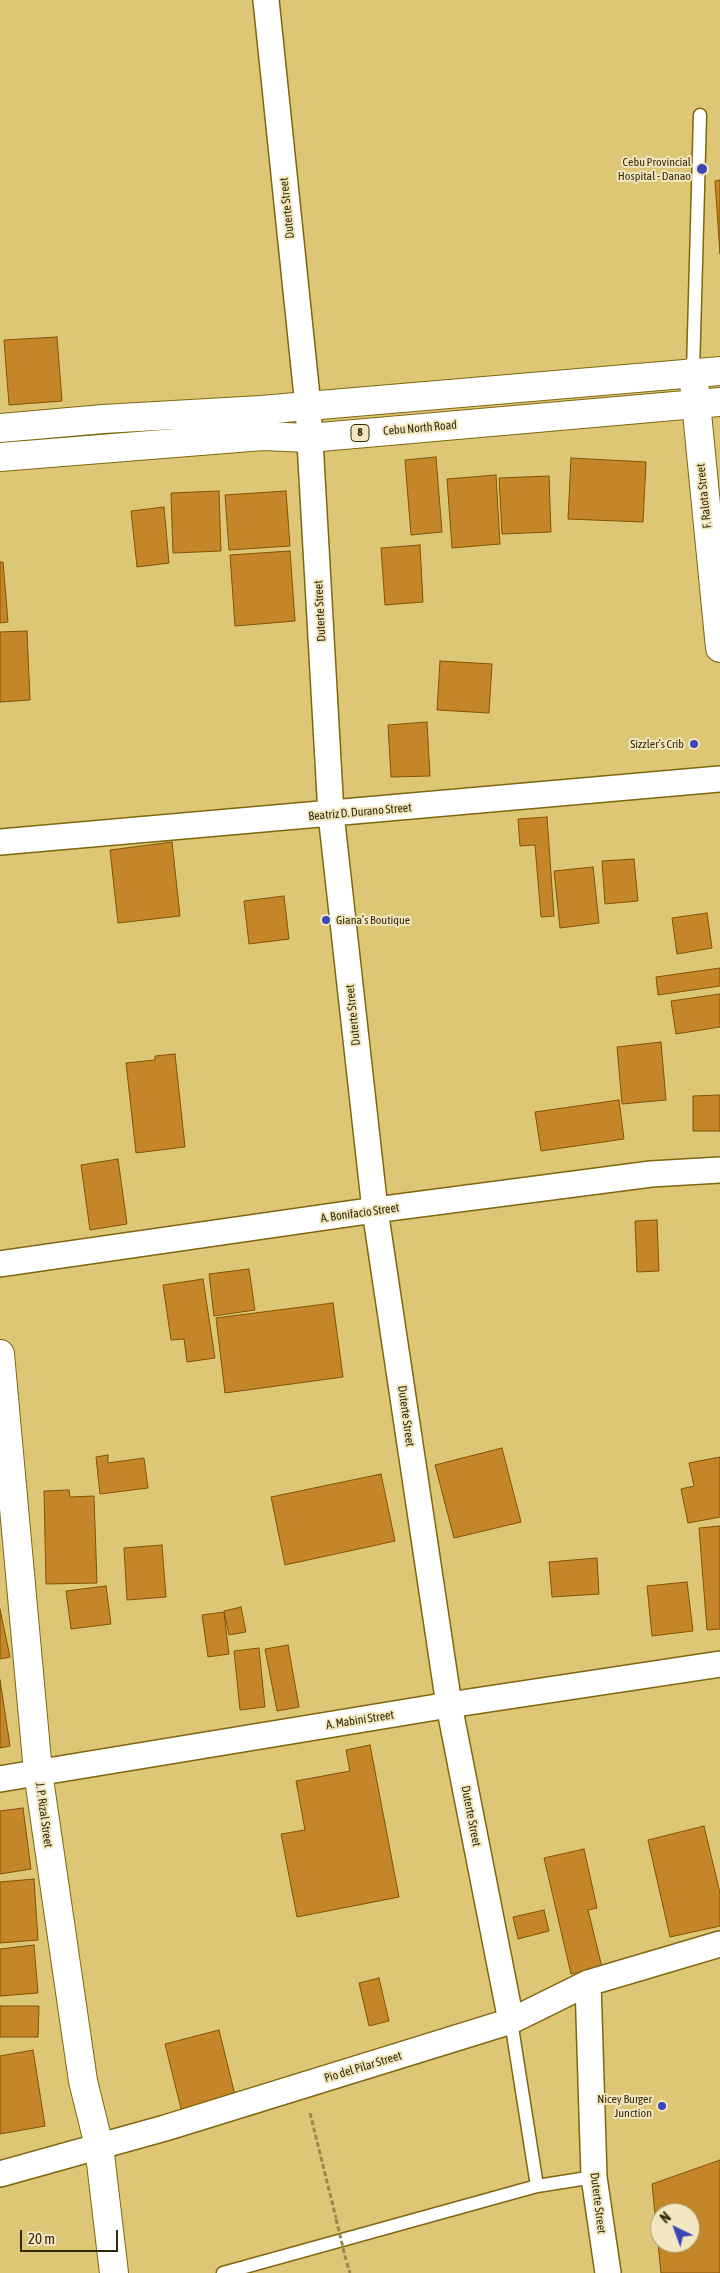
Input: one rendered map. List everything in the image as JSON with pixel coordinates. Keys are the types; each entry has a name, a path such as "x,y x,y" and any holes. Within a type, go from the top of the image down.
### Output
{"main road":[{"path":"0,428 103,419 308,406 720,371"},
{"name":"F. Ralota Street","path":"693,372 707,403 720,648"},
{"name":"Cebu North Road","path":"0,457 263,436 309,438 707,403"},
{"name":"J. P. Rizal Street","path":"0,1354 38,1772 83,2080 99,2146 114,2273"}],"street":[{"name":"Duterte Street","path":"266,0 308,406 332,814 375,1210 449,1705 511,2021"},
{"name":"Beatriz D. Durano Street","path":"0,842 720,779"},
{"name":"A. Bonifacio Street","path":"0,1264 375,1210 651,1174 720,1170"},
{"name":"A. Mabini Street","path":"0,1779 449,1705 720,1664"},
{"name":"Pio del Pilar Street","path":"0,2174 303,2086 511,2021 588,1983 720,1944"},
{"name":"Duterte Street","path":"588,1983 594,2178 608,2273"}],"lane":[{"path":"693,372 700,115"},
{"path":"511,2021 537,2186"},
{"path":"223,2273 537,2186 594,2178"}],"path":[{"path":"303,2086 350,2273"}],"building":[{"path":"720,180 720,254 715,181"},
{"path":"57,337 62,401 9,405 4,340"},
{"path":"436,457 442,532 411,535 405,460"},
{"path":"571,458 646,462 643,522 568,519"},
{"path":"496,475 500,544 452,548 447,479"},
{"path":"549,476 551,532 502,534 499,478"},
{"path":"219,491 221,551 173,553 171,493"},
{"path":"286,491 290,546 229,550 225,495"},
{"path":"164,507 169,563 137,567 131,511"},
{"path":"420,545 423,602 385,605 381,548"},
{"path":"290,551 295,621 235,626 230,555"},
{"path":"0,562 3,562 8,622 0,623"},
{"path":"27,631 30,700 0,702 0,632"},
{"path":"440,661 492,664 489,713 437,710"},
{"path":"427,722 430,776 391,777 388,725"},
{"path":"547,817 554,916 541,917 535,845 520,846 518,819"},
{"path":"172,842 180,916 118,923 110,850"},
{"path":"634,859 638,901 605,904 602,861"},
{"path":"593,867 599,923 560,928 554,871"},
{"path":"284,896 289,939 249,944 244,901"},
{"path":"707,913 712,948 677,954 672,918"},
{"path":"720,968 720,986 658,995 656,977"},
{"path":"720,994 720,1027 676,1034 671,1001"},
{"path":"661,1042 666,1100 622,1104 617,1047"},
{"path":"175,1054 185,1147 136,1153 126,1063 155,1060 155,1056"},
{"path":"720,1095 720,1131 693,1131 693,1096"},
{"path":"619,1100 624,1139 541,1151 535,1112"},
{"path":"118,1159 127,1224 90,1230 81,1165"},
{"path":"657,1220 659,1271 637,1272 635,1221"},
{"path":"249,1269 255,1310 214,1316 209,1274"},
{"path":"203,1279 215,1358 187,1362 184,1339 171,1340 163,1285"},
{"path":"333,1303 343,1377 225,1393 216,1318"},
{"path":"502,1448 521,1522 454,1538 435,1465"},
{"path":"108,1455 108,1463 144,1458 148,1488 100,1494 96,1457"},
{"path":"720,1457 720,1517 688,1523 681,1489 694,1486 689,1463"},
{"path":"381,1474 395,1541 285,1565 271,1497"},
{"path":"69,1490 70,1497 94,1496 97,1583 46,1584 44,1491"},
{"path":"720,1526 720,1629 707,1630 699,1528"},
{"path":"162,1545 166,1597 127,1600 124,1548"},
{"path":"597,1558 599,1594 552,1597 549,1562"},
{"path":"687,1582 693,1631 652,1636 647,1586"},
{"path":"106,1586 111,1624 71,1629 66,1591"},
{"path":"241,1607 246,1632 229,1635 224,1611"},
{"path":"0,1609 10,1657 0,1659"},
{"path":"224,1612 229,1654 208,1657 202,1615"},
{"path":"288,1645 299,1707 277,1711 265,1649"},
{"path":"259,1648 265,1707 240,1710 234,1651"},
{"path":"0,1680 10,1746 0,1748"},
{"path":"370,1745 399,1897 297,1917 281,1834 305,1830 296,1781 350,1771 346,1750"},
{"path":"23,1808 31,1869 0,1874 0,1811"},
{"path":"704,1826 720,1893 720,1926 670,1937 648,1840"},
{"path":"584,1849 597,1908 588,1910 602,1967 571,1974 544,1858"},
{"path":"34,1879 38,1940 0,1943 0,1882"},
{"path":"544,1910 549,1931 518,1939 513,1917"},
{"path":"34,1945 38,1993 0,1996 0,1949"},
{"path":"379,1978 389,2021 369,2026 359,1983"},
{"path":"0,2006 39,2006 38,2037 0,2037"},
{"path":"219,2030 235,2095 181,2109 165,2044"},
{"path":"33,2050 45,2126 0,2134 0,2056"},
{"path":"720,2160 720,2273 661,2273 659,2253 700,2253 700,2203 654,2203 652,2184"}],"place":[{"name":"Cebu Provincial Hospital - Danao","path":"702,169"},
{"name":"Sizzler’s Crib","path":"694,744"},
{"name":"Giana’s Boutique","path":"326,920"},
{"name":"Nicey Burger Junction","path":"662,2106"}]}
